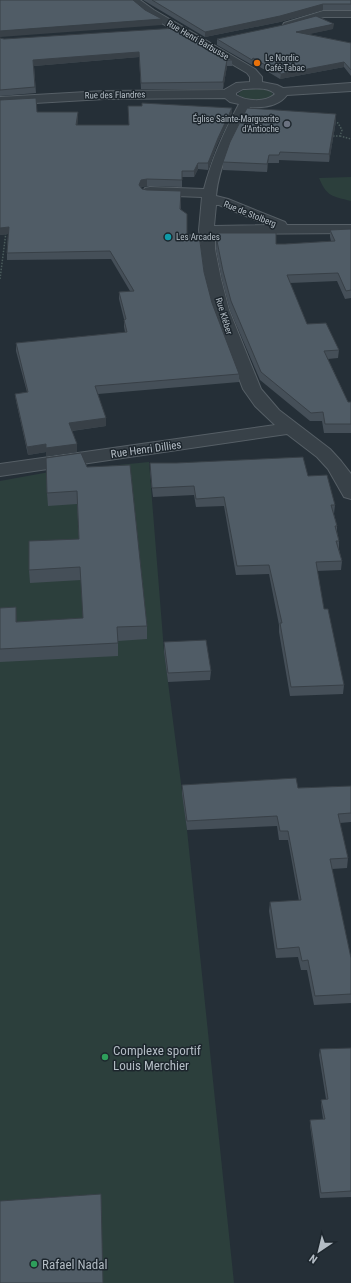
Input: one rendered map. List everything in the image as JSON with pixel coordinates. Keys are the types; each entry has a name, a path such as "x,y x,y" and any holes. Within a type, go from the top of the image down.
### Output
{"street":[{"name":"Rue Henri Barbusse","path":"133,0 150,12 251,71 256,77 256,85"},
{"path":"314,5 323,14"},
{"path":"274,28 323,14 351,14"},
{"path":"163,30 179,29"},
{"path":"204,43 220,40"},
{"path":"280,92 280,97 271,102 246,103 236,100 229,94 230,91 237,87 256,85 272,87 280,92 351,87"},
{"name":"Rue des Flandres","path":"0,101 96,95 229,94"},
{"name":"Rue Kléber","path":"246,103 220,155 212,177 209,196 206,230 208,254 226,325 247,380 260,402 270,412 324,453 346,480 351,493"},
{"name":"Rue de Stolberg","path":"147,191 209,196 280,225 317,230"},
{"name":"Rue de Stolberg","path":"206,230 351,229"},
{"name":"Rue Henri Dillies","path":"0,470 291,428"}],"path":[{"path":"332,121 338,123 342,130 340,136"},
{"path":"328,136 340,136 351,139"},
{"path":"0,279 6,228"}],"green space":[{"path":"255,88 271,91 273,95 261,100 250,100 241,97 238,94 244,89"},
{"path":"351,177 351,201 331,195 325,189 319,178"},
{"name":"Complexe sportif Louis Merchier","path":"149,462 164,651 187,830 234,1283 0,1283 0,481 55,471"}],"building":[{"path":"0,0 133,0 145,10 162,19 0,31"},
{"path":"152,0 351,0 351,4 323,4 280,16 205,32"},
{"path":"316,16 334,24 296,32 351,43 351,70 344,62 281,74 253,58 252,60 217,39 283,25"},
{"path":"177,28 232,60 227,60 223,82 141,83 139,52 33,60 35,87 0,90 0,38 4,39"},
{"path":"36,98 37,112 78,112 76,125 129,125 128,106 142,106 142,103 232,108 208,163 198,163 194,171 182,171 182,180 147,179 141,180 139,185 142,189 147,190 181,191 180,209 187,214 187,235 199,234 204,272 212,303 239,374 95,386 106,418 69,423 77,444 46,448 46,444 27,447 15,394 28,392 16,343 127,332 124,320 126,319 119,292 134,291 110,251 7,253 9,227 0,228 0,100"},
{"path":"247,108 336,114 329,154 280,152 279,155 269,155 267,164 223,162 230,142"},
{"path":"351,229 351,290 346,291 338,273 287,275 307,324 326,323 339,350 324,351 348,402 351,402 351,424 325,424 323,412 311,413 261,372 231,301 223,271 217,241 217,233 276,233 276,244 285,244 335,241 330,230"},
{"path":"81,453 87,467 130,465 147,626 117,627 118,643 0,649 0,608 16,607 16,622 83,618 80,567 29,570 29,541 79,539 77,491 47,493 46,458"},
{"path":"303,457 308,476 327,475 335,505 331,505 337,526 335,526 339,541 336,541 342,561 316,562 324,609 328,609 344,685 291,687 280,623 282,623 269,565 237,566 224,497 196,499 194,486 152,488 150,463"},
{"path":"206,640 211,671 168,673 164,642"},
{"path":"296,778 298,788 351,786 351,813 338,814 348,858 330,859 351,958 351,994 315,996 308,960 302,961 299,947 277,949 270,902 301,900 288,831 280,831 277,816 187,821 182,785"},
{"path":"351,1048 351,1191 321,1193 310,1120 325,1119 321,1100 328,1099 320,1049"},
{"path":"101,1194 103,1283 0,1283 0,1201"}],"place":[{"name":"Le Nordic Café-Tabac","path":"257,63"},
{"name":"Église Sainte-Marguerite d'Antioche","path":"287,124"},
{"name":"Les Arcades","path":"168,237"},
{"name":"Complexe sportif Louis Merchier","path":"105,1057"},
{"name":"Rafael Nadal","path":"34,1264"}]}
